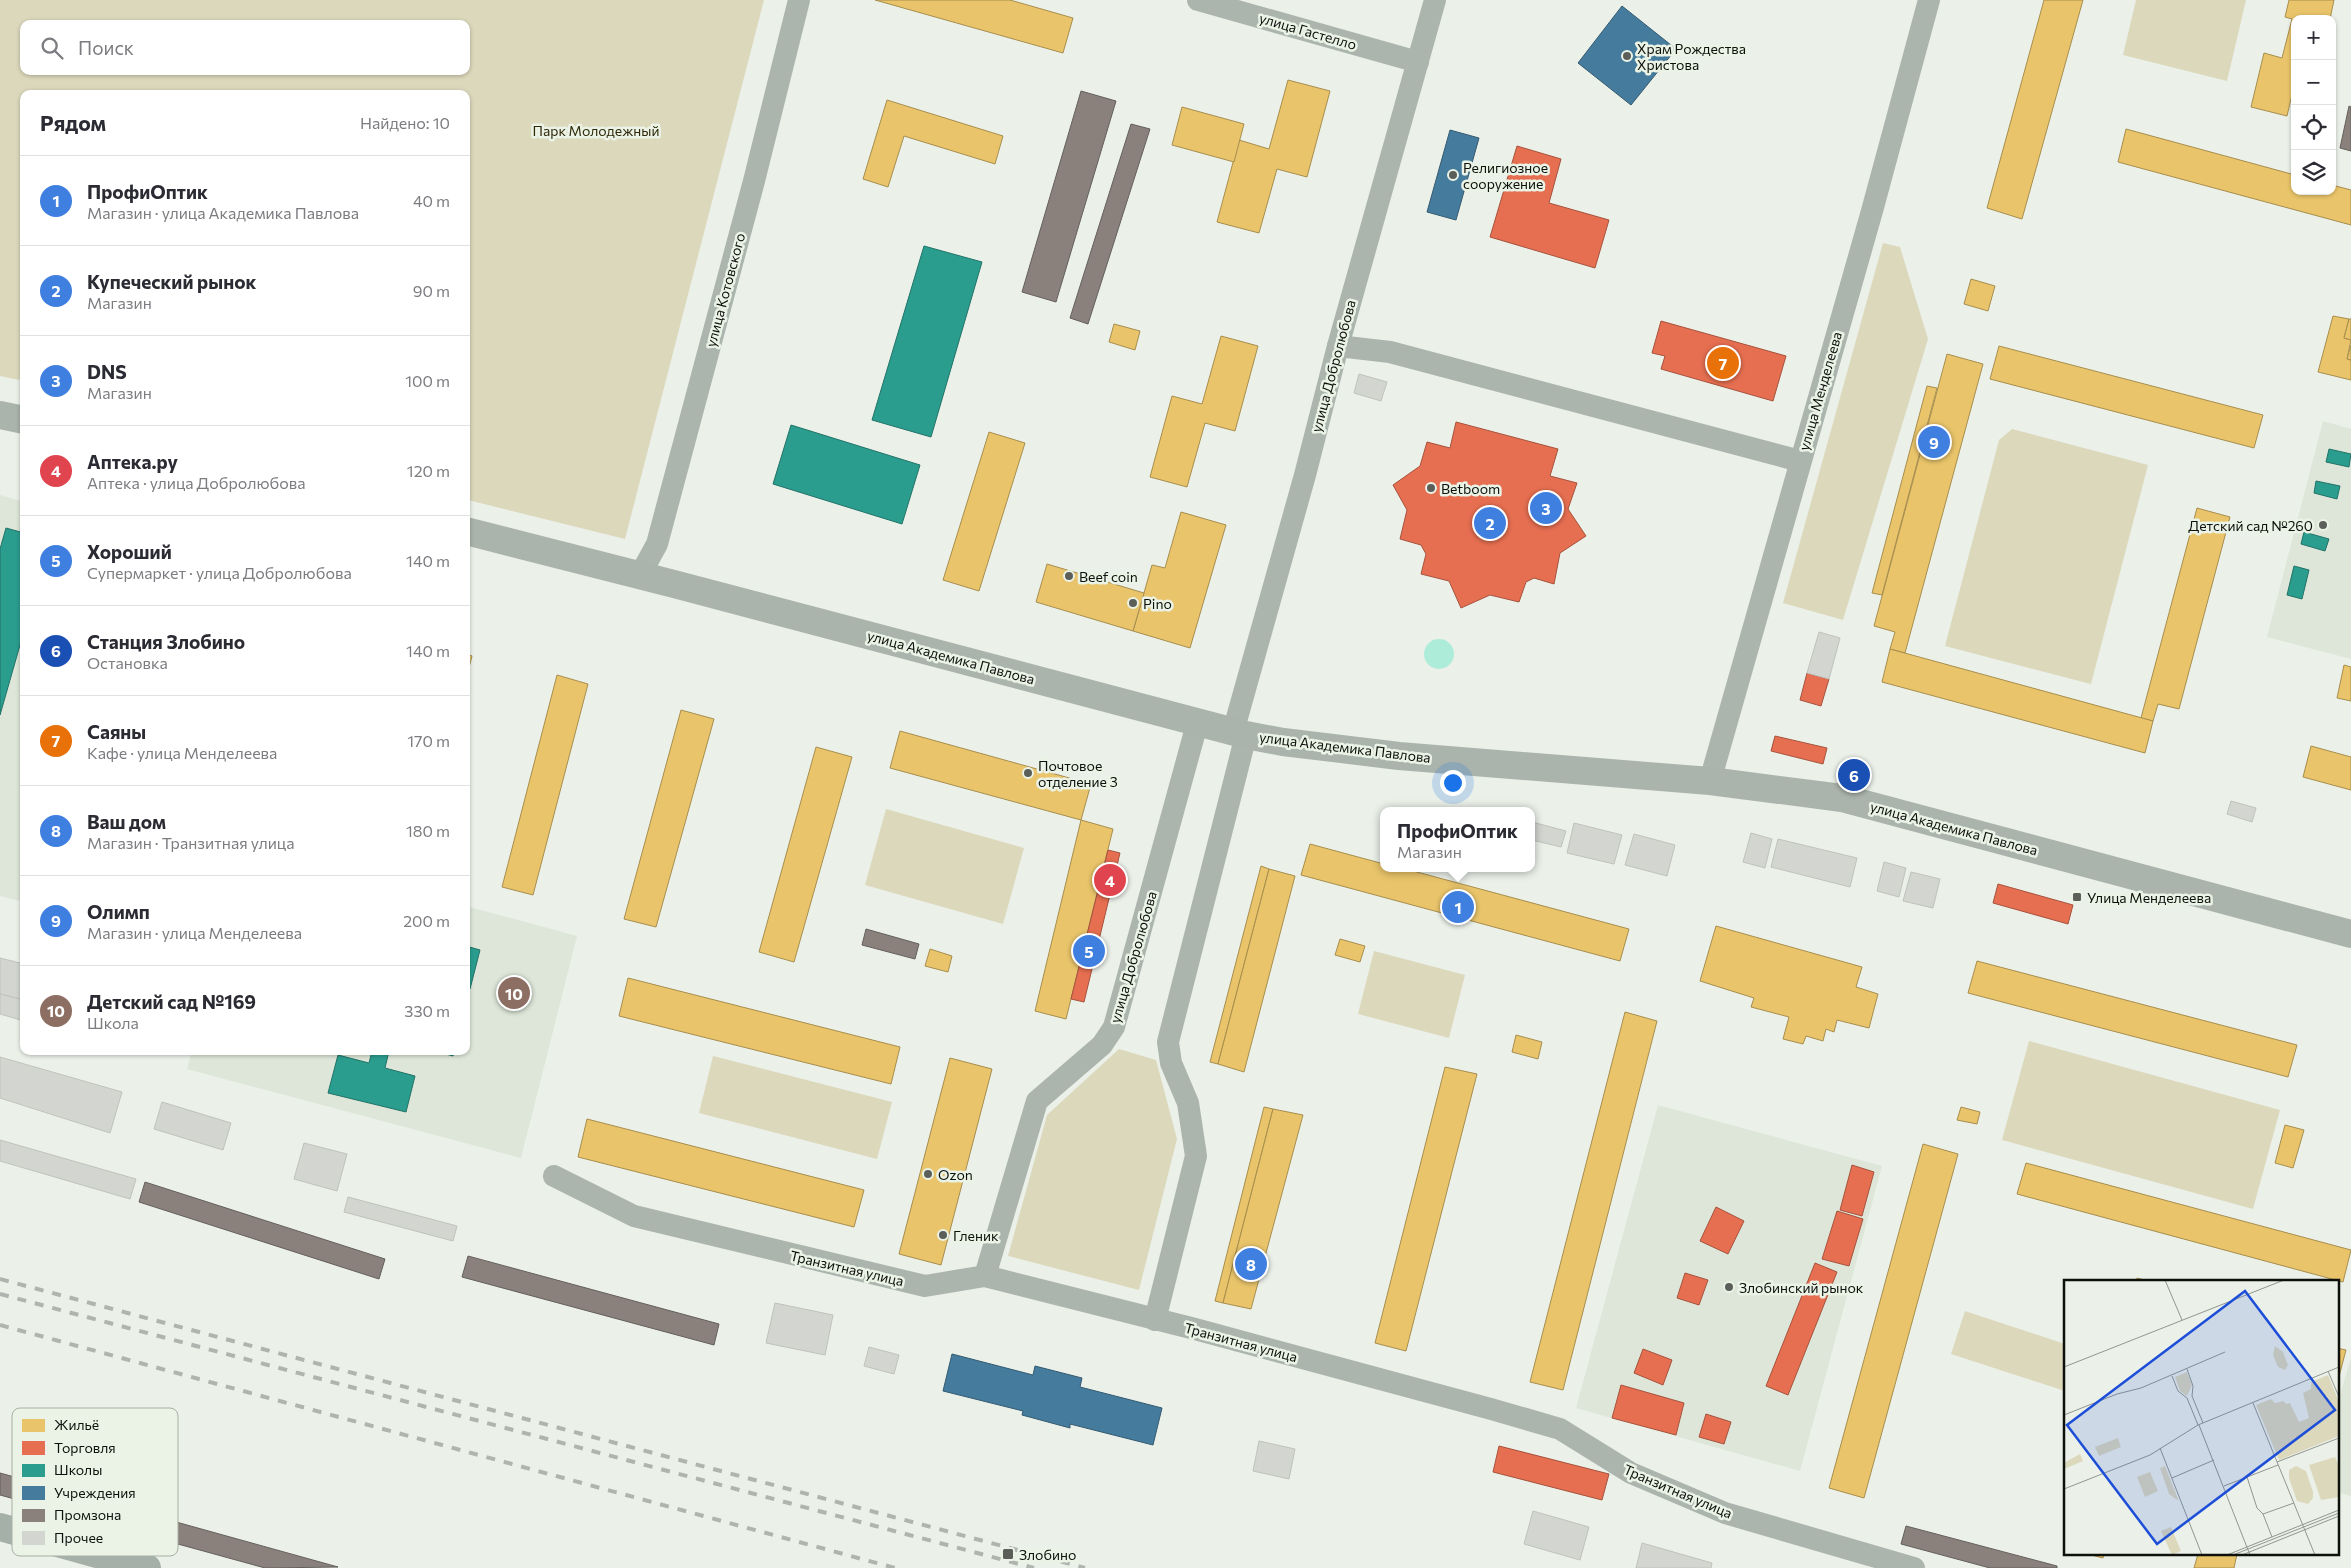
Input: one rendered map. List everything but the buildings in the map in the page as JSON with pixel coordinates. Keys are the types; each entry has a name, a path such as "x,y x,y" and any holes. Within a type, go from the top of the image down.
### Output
{"highway":[{"path":"104,1556 147,1568"}],"main road":[{"path":"0,414 20,419"},
{"name":"улица Академика Павлова","path":"470,532 640,575 1240,734 1282,742 1399,756 1710,781 1842,798 2351,934"}],"street":[{"name":"улица Котовского","path":"640,575 657,544 754,181 799,0"},
{"name":"улица Гастелло","path":"1198,0 1418,62"},
{"name":"улица Добролюбова","path":"1155,1320 1196,1156 1188,1103 1171,1063 1168,1042 1240,734 1304,475 1338,346 1436,0"},
{"name":"улица Менделеева","path":"1710,781 1872,211 1929,0"},
{"path":"1338,346 1390,352 1800,461"},
{"name":"улица Добролюбова","path":"986,1276 1037,1101 1054,1084 1102,1045 1114,1027 1197,724"},
{"name":"Транзитная улица","path":"554,1176 634,1216 925,1286 986,1276 1266,1348 1560,1429 1631,1473 1726,1514 1914,1568"}],"shaded area":[{"name":"Детский сад №260","path":"2323,421 2351,429 2351,659 2267,637"},
{"path":"0,495 20,501 20,901 0,896"},
{"path":"1439,639 1450,643 1454,654 1450,665 1439,669 1428,665 1424,654 1428,643"},
{"path":"470,907 577,936 521,1158 187,1069 191,1055 470,1055"},
{"name":"Злобинский рынок","path":"1658,1105 1882,1166 1800,1471 1576,1408"},
{"path":"2351,1358 2351,1496 2338,1492 2338,1402"}],"green space":[{"name":"Парк Молодежный","path":"0,0 764,0 625,539 470,500 470,90 20,90 19,380 0,376"},
{"path":"2136,0 2246,0 2227,81 2123,55"},
{"path":"1883,243 1900,247 1928,339 1843,620 1783,603"},
{"path":"2012,429 2148,465 2091,684 1945,646 1999,440"},
{"path":"886,809 1024,848 1003,924 865,885"},
{"path":"1374,951 1465,975 1449,1038 1358,1014"},
{"path":"2029,1041 2280,1110 2253,1209 2002,1140"},
{"path":"1119,1049 1156,1060 1177,1139 1139,1290 1008,1256 1047,1115"},
{"path":"713,1056 892,1102 877,1159 699,1113"},
{"path":"1965,1311 2064,1344 2064,1391 1951,1354"}],"railway":[{"path":"0,1279 1085,1568"},
{"path":"0,1294 1034,1568"},
{"path":"0,1325 895,1568"}],"place":[{"name":"Храм Рождества Христова","path":"1627,56"},
{"name":"Религиозное сооружение","path":"1453,175"},
{"name":"Саяны","path":"1723,363"},
{"name":"Олимп","path":"1934,442"},
{"name":"Betboom","path":"1431,488"},
{"name":"DNS","path":"1546,508"},
{"name":"Купеческий рынок","path":"1490,523"},
{"name":"Детский сад №260","path":"2323,525"},
{"name":"Beef coin","path":"1069,576"},
{"name":"Pino","path":"1133,603"},
{"name":"Почтовое отделение 3","path":"1028,773"},
{"name":"Станция Злобино","path":"1854,775"},
{"name":"Аптека.ру","path":"1110,880"},
{"name":"Улица Менделеева","path":"2077,897"},
{"name":"ПрофиОптик","path":"1458,907"},
{"name":"Хороший","path":"1089,951"},
{"name":"Детский сад №169","path":"514,993"},
{"name":"Ozon","path":"928,1174"},
{"name":"Гленик","path":"943,1235"},
{"name":"Ваш дом","path":"1251,1264"},
{"name":"Злобинский рынок","path":"1729,1287"},
{"name":"Злобино","path":"1008,1554"}]}
